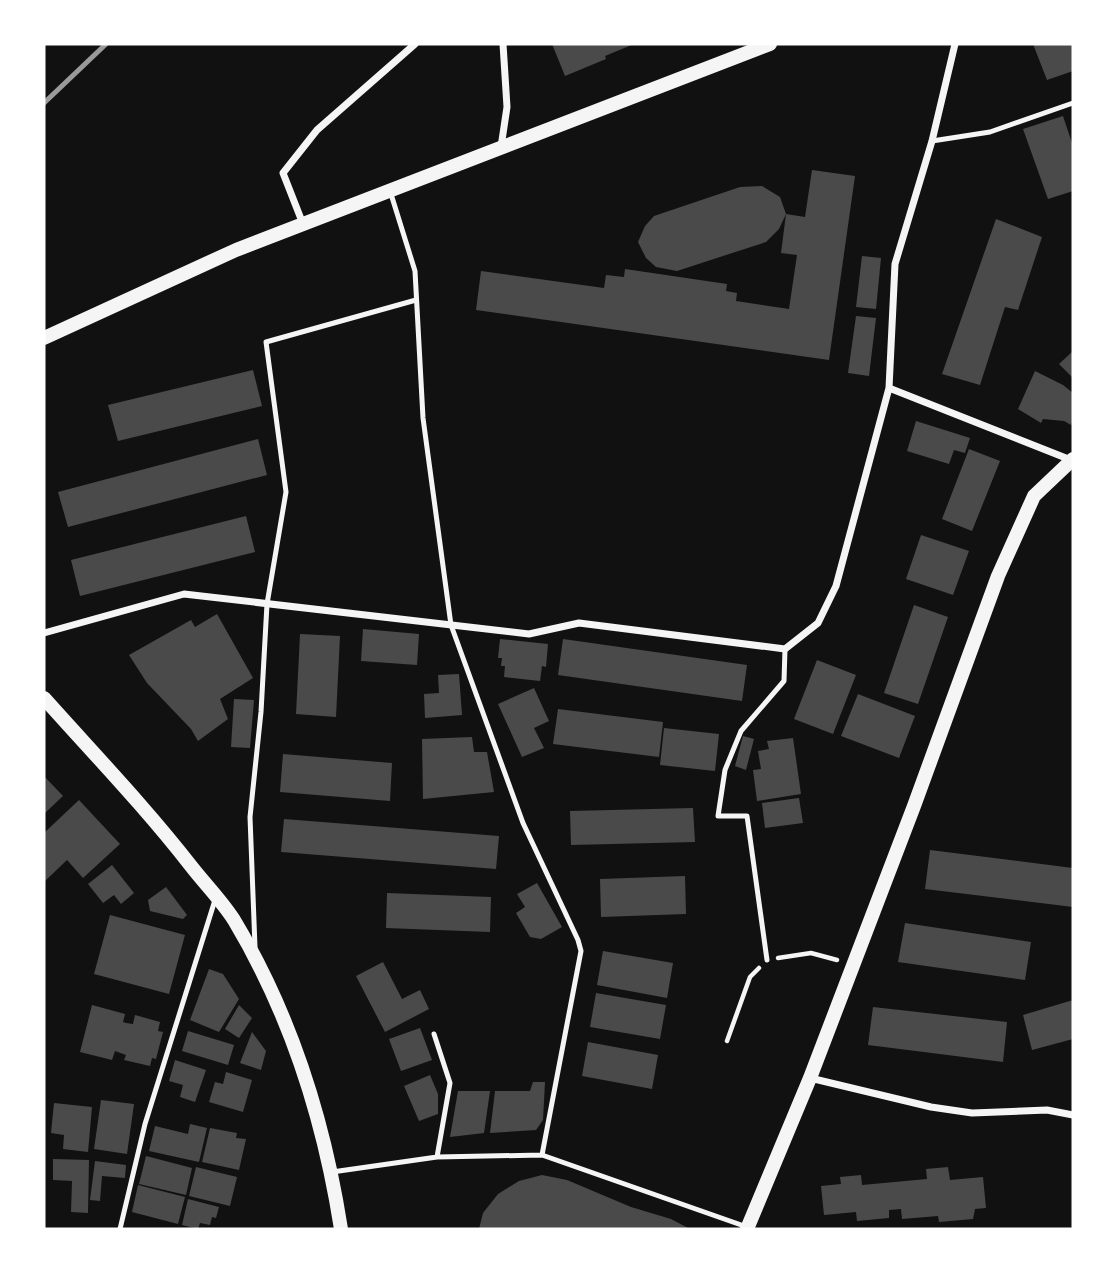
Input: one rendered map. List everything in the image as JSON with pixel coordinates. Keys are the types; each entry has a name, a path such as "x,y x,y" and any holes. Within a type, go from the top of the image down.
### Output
{"main road":[{"path":"44,338 236,250 770,44"},
{"path":"747,1228 810,1078 998,576 1034,496 1072,460"},
{"path":"44,698 159,825 233,918 279,1006 311,1090 332,1172 341,1229"}],"street":[{"path":"303,224 283,173 317,130 415,44"},
{"path":"501,148 507,107 503,44"},
{"path":"44,633 184,594 529,634 579,623 785,649 818,623 836,586 890,388 895,264 932,141 955,44"},
{"path":"890,388 1072,460"},
{"path":"810,1078 932,1107 972,1113 1047,1110 1072,1114"}],"lane":[{"path":"932,141 990,132 1073,103"},
{"path":"390,191 415,271 423,418 451,625 523,823 581,951 542,1155"},
{"path":"255,961 250,817 261,712 267,604 286,492 266,342 416,300"},
{"path":"766,960 747,816 718,816 725,770 741,731 784,681 785,649"},
{"path":"120,1229 145,1124 215,897"},
{"path":"434,1034 450,1083 437,1157"},
{"path":"332,1172 437,1157 542,1155 747,1228"}],"path":[{"path":"727,1041 750,977 766,960 811,953 853,964"}],"building":[{"path":"552,44 634,44 565,76"},
{"path":"1033,44 1073,44 1073,71 1047,80"},
{"path":"1063,116 1073,146 1073,191 1048,199 1023,129"},
{"path":"812,170 855,176 829,360 476,310 481,271 604,288 606,275 624,277 625,269 727,284 726,291 737,293 736,301 789,309 797,255 781,253 786,214 805,217"},
{"path":"762,186 780,197 786,214 779,229 766,242 677,271 656,267 646,258 638,242 645,226 654,216 740,187"},
{"path":"996,219 1042,237 1018,310 1005,307 980,385 942,374"},
{"path":"862,256 881,258 876,309 856,307"},
{"path":"856,316 876,318 869,376 848,373"},
{"path":"1073,351 1073,378 1059,364"},
{"path":"253,370 262,406 118,441 108,405"},
{"path":"1035,371 1073,393 1071,425 1064,421 1043,419 1041,423 1018,409"},
{"path":"916,421 970,438 965,453 954,450 949,464 907,451"},
{"path":"258,439 267,475 68,527 58,492"},
{"path":"969,449 1000,461 972,531 942,519"},
{"path":"246,516 255,552 80,596 71,560"},
{"path":"921,535 969,551 953,595 906,579"},
{"path":"914,605 948,617 918,704 884,693"},
{"path":"217,614 253,678 220,699 228,719 198,741 191,729 147,683 129,655 191,620 195,627"},
{"path":"363,629 419,634 417,665 361,661"},
{"path":"300,634 340,636 336,717 296,714"},
{"path":"500,639 548,644 546,667 542,666 540,681 504,677 505,666 501,666 502,658 498,658"},
{"path":"563,639 747,665 742,701 558,675"},
{"path":"817,660 856,675 833,734 794,719"},
{"path":"459,674 462,715 425,718 424,694 439,693 438,675"},
{"path":"534,688 549,721 534,728 544,748 522,757 498,704"},
{"path":"858,694 915,716 899,758 841,736"},
{"path":"234,699 254,700 250,748 231,747"},
{"path":"558,709 663,722 659,757 553,744"},
{"path":"664,728 719,734 715,771 660,765"},
{"path":"743,736 754,739 746,770 735,766"},
{"path":"472,737 474,752 487,752 494,792 423,799 422,739"},
{"path":"793,738 801,794 757,801 753,770 761,769 758,751 769,749 767,741"},
{"path":"283,754 392,763 390,801 280,792"},
{"path":"44,776 63,796 44,814"},
{"path":"799,798 803,823 765,828 762,803"},
{"path":"79,800 120,844 83,878 67,860 44,882 44,833"},
{"path":"693,808 695,842 571,845 570,811"},
{"path":"284,819 499,836 496,869 281,852"},
{"path":"930,850 1073,868 1073,907 925,889"},
{"path":"112,865 134,893 121,904 114,895 103,903 88,884"},
{"path":"685,876 686,914 601,917 600,879"},
{"path":"537,883 562,927 541,939 530,937 516,913 525,907 517,894"},
{"path":"166,887 187,915 183,919 150,911 148,900"},
{"path":"387,893 491,897 490,932 386,928"},
{"path":"110,915 185,935 169,994 94,974"},
{"path":"905,923 1031,942 1025,980 898,962"},
{"path":"603,951 673,963 667,998 597,985"},
{"path":"383,962 402,999 420,990 429,1009 385,1032 356,976"},
{"path":"209,969 223,974 239,999 219,1032 190,1020"},
{"path":"596,993 666,1005 660,1039 590,1027"},
{"path":"1073,1000 1073,1039 1032,1050 1023,1015"},
{"path":"92,1005 125,1014 123,1022 126,1023 133,1024 135,1015 160,1022 158,1031 163,1032 156,1059 152,1058 150,1066 124,1060 126,1055 115,1051 112,1060 80,1052"},
{"path":"239,1005 252,1018 239,1038 225,1029"},
{"path":"873,1007 1007,1022 1003,1062 868,1045"},
{"path":"420,1028 432,1060 401,1071 389,1039"},
{"path":"188,1031 234,1045 228,1065 182,1051"},
{"path":"252,1032 266,1051 261,1070 240,1063"},
{"path":"588,1042 658,1055 652,1089 582,1076"},
{"path":"175,1060 206,1070 195,1102 180,1097 183,1085 169,1081"},
{"path":"226,1072 252,1080 243,1112 209,1102 215,1082 223,1084"},
{"path":"430,1075 438,1094 438,1114 419,1121 404,1086"},
{"path":"533,1082 545,1082 543,1120 536,1130 490,1133 495,1091 530,1091"},
{"path":"458,1091 490,1091 484,1133 450,1137"},
{"path":"101,1100 134,1104 127,1154 94,1149"},
{"path":"54,1103 92,1107 88,1152 63,1149 64,1135 51,1133"},
{"path":"190,1124 207,1128 199,1162 149,1151 155,1126 188,1134"},
{"path":"210,1128 237,1133 236,1138 246,1139 239,1170 202,1162"},
{"path":"146,1156 192,1168 186,1195 139,1184"},
{"path":"53,1159 89,1160 88,1213 71,1212 72,1181 53,1180"},
{"path":"95,1161 126,1165 125,1178 102,1176 100,1201 90,1200"},
{"path":"196,1167 237,1177 230,1206 189,1196"},
{"path":"948,1167 950,1180 983,1177 986,1208 975,1209 973,1219 939,1222 938,1216 902,1219 901,1209 889,1210 889,1218 857,1221 856,1212 824,1215 821,1186 841,1184 840,1177 861,1175 862,1185 927,1179 926,1169"},
{"path":"542,1175 567,1180 631,1207 671,1219 690,1229 479,1229 483,1213 498,1194 519,1181"},
{"path":"138,1185 185,1197 178,1224 132,1212"},
{"path":"188,1199 219,1207 216,1218 212,1217 210,1225 200,1223 198,1229 182,1225"}],"railway":[{"path":"44,103 106,44"}]}
